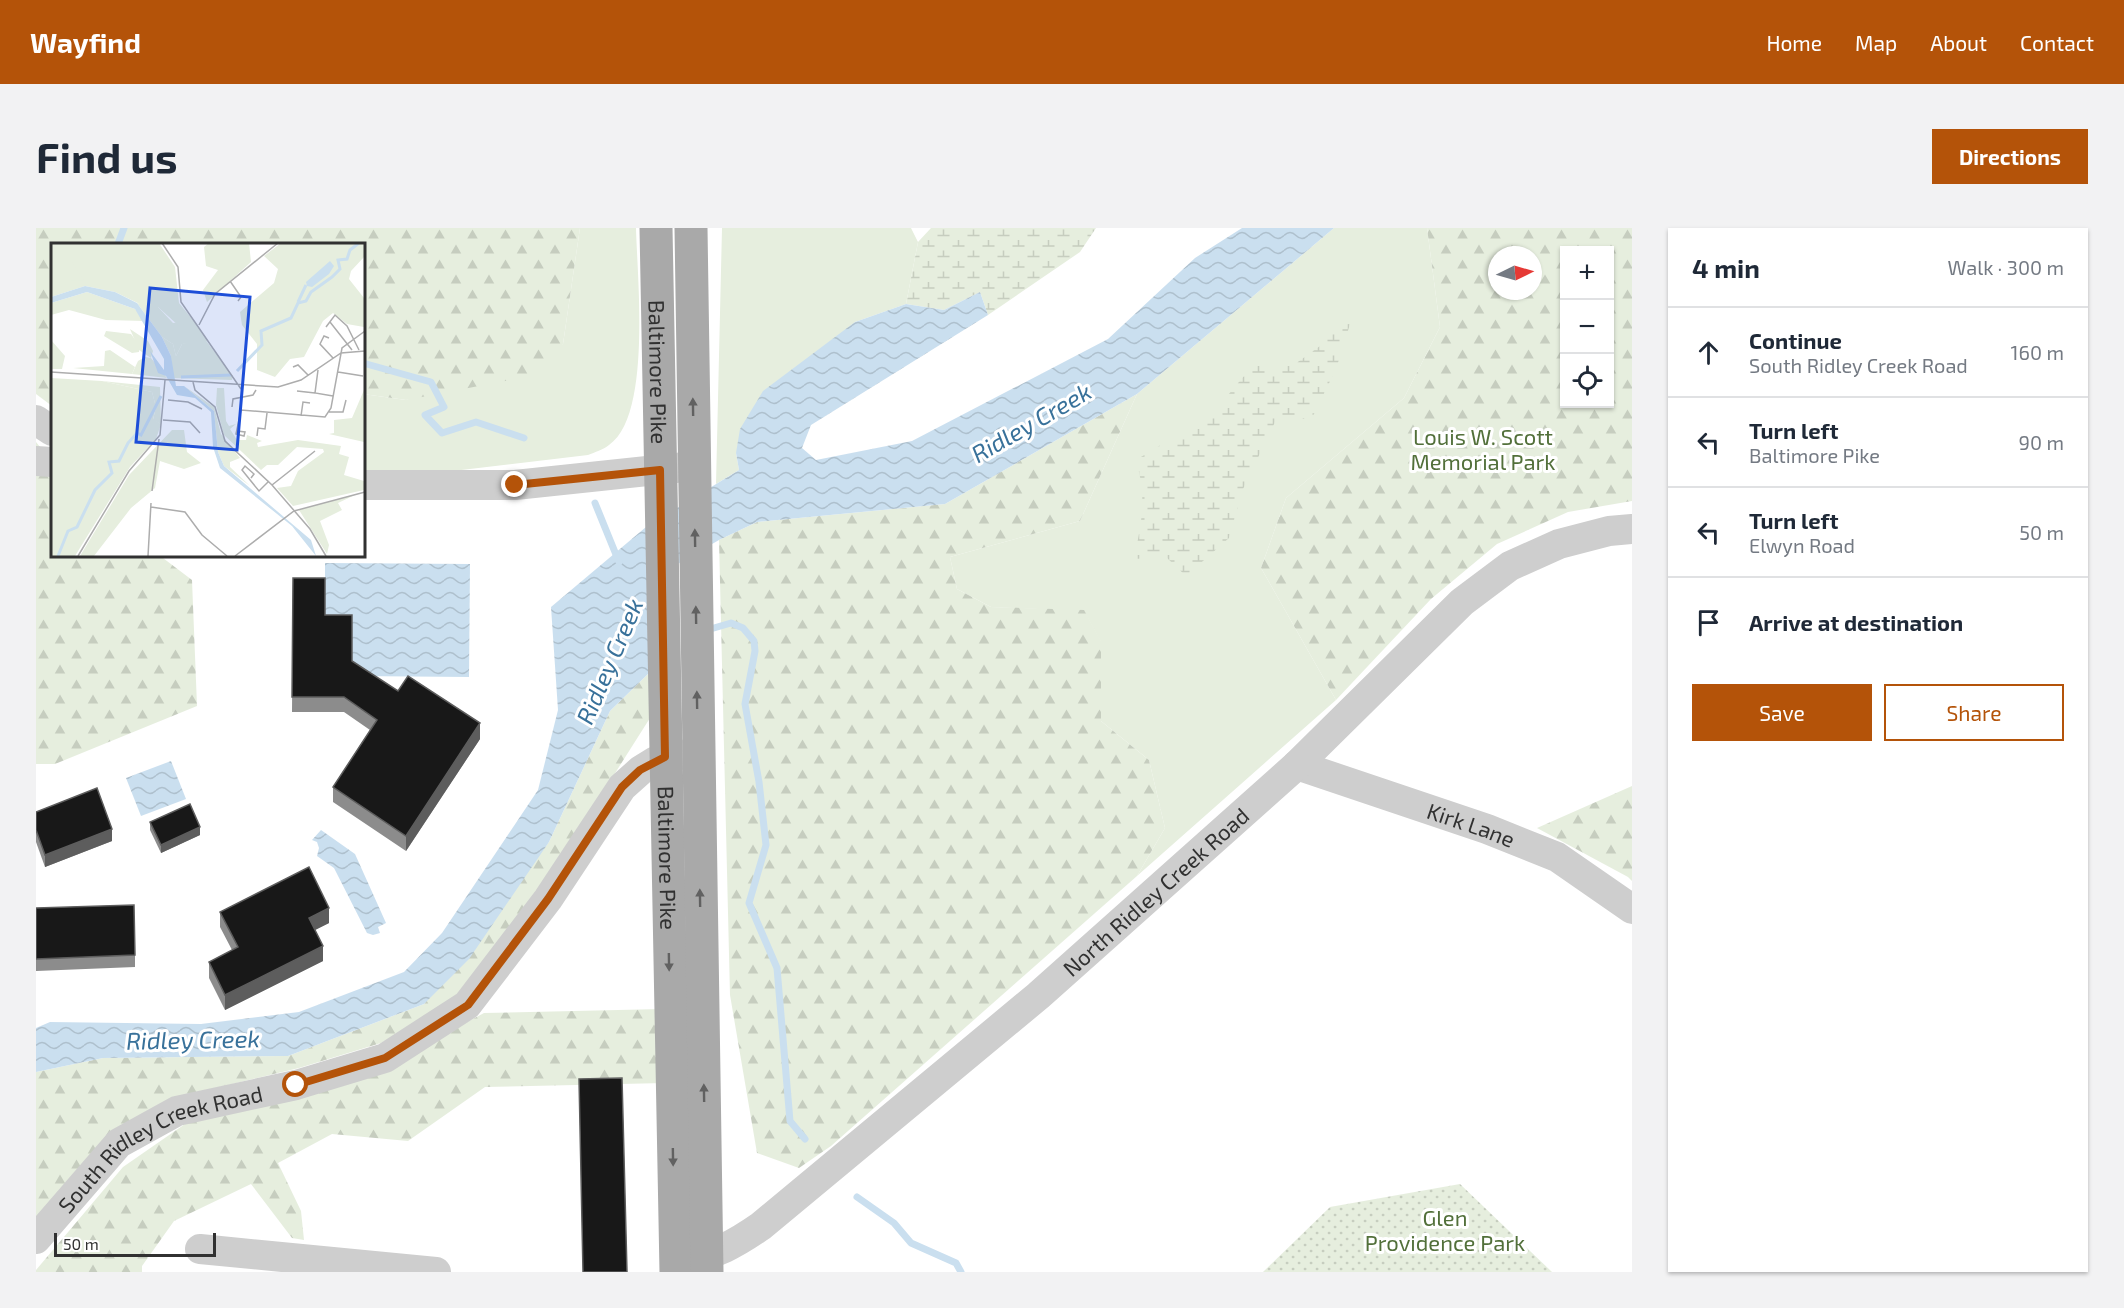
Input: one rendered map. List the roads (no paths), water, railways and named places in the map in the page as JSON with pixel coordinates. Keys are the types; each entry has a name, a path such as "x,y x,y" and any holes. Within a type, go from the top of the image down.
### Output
{"main road":[{"name":"Baltimore Pike","path":"656,228 665,757 691,1265"},
{"name":"Baltimore Pike","path":"691,228 698,753 691,1265"}],"street":[{"path":"36,420 51,430"},
{"path":"36,461 51,462"},
{"path":"364,485 515,485 660,470 694,479"},
{"name":"North Ridley Creek Road","path":"691,1265 744,1238 761,1226 1012,1017 1298,765 1462,602 1510,566 1559,544 1609,531 1632,529"},
{"name":"South Ridley Creek Road","path":"36,1239 119,1143 177,1112 296,1085 385,1058 468,1005 548,899 622,787 640,770 665,757 698,753"},
{"name":"Kirk Lane","path":"1298,765 1487,829 1557,858 1632,909"},
{"path":"200,1249 436,1272"}],"water":[{"name":"Ridley Creek","path":"1242,228 1334,228 1137,394 945,504 757,522 719,540 647,582 649,673 610,711 549,842 469,959 424,1004 288,1056 103,1058 36,1072 36,1028 50,1022 201,1024 299,1012 404,972 442,933 538,790 558,710 551,607 646,527 739,470 736,453 740,429 763,391 855,322 906,304 944,310 980,292 988,315 811,425 802,448 816,460 912,441 1108,339 1195,258"},
{"path":"325,563 470,564 469,677 352,676 325,630"},
{"path":"171,761 186,799 141,816 126,778"},
{"path":"321,830 355,854 386,923 378,927 380,933 373,935 367,933 334,868 317,856 319,848 317,842 312,840"}],"waterway":[{"path":"118,243 124,228"},
{"path":"364,363 431,382 444,407 425,415 442,433 476,422 524,438"},
{"path":"595,503 619,562"},
{"path":"707,630 731,623 743,628 754,641 755,651 745,704 759,782 766,845 749,903 777,968 790,1121 805,1139"},
{"path":"857,1197 894,1223 911,1243 956,1263 961,1272"}],"park label":[{"name":"Louis W. Scott Memorial Park","path":"1483,448"},
{"name":"Glen Providence Park","path":"1445,1230"}]}
